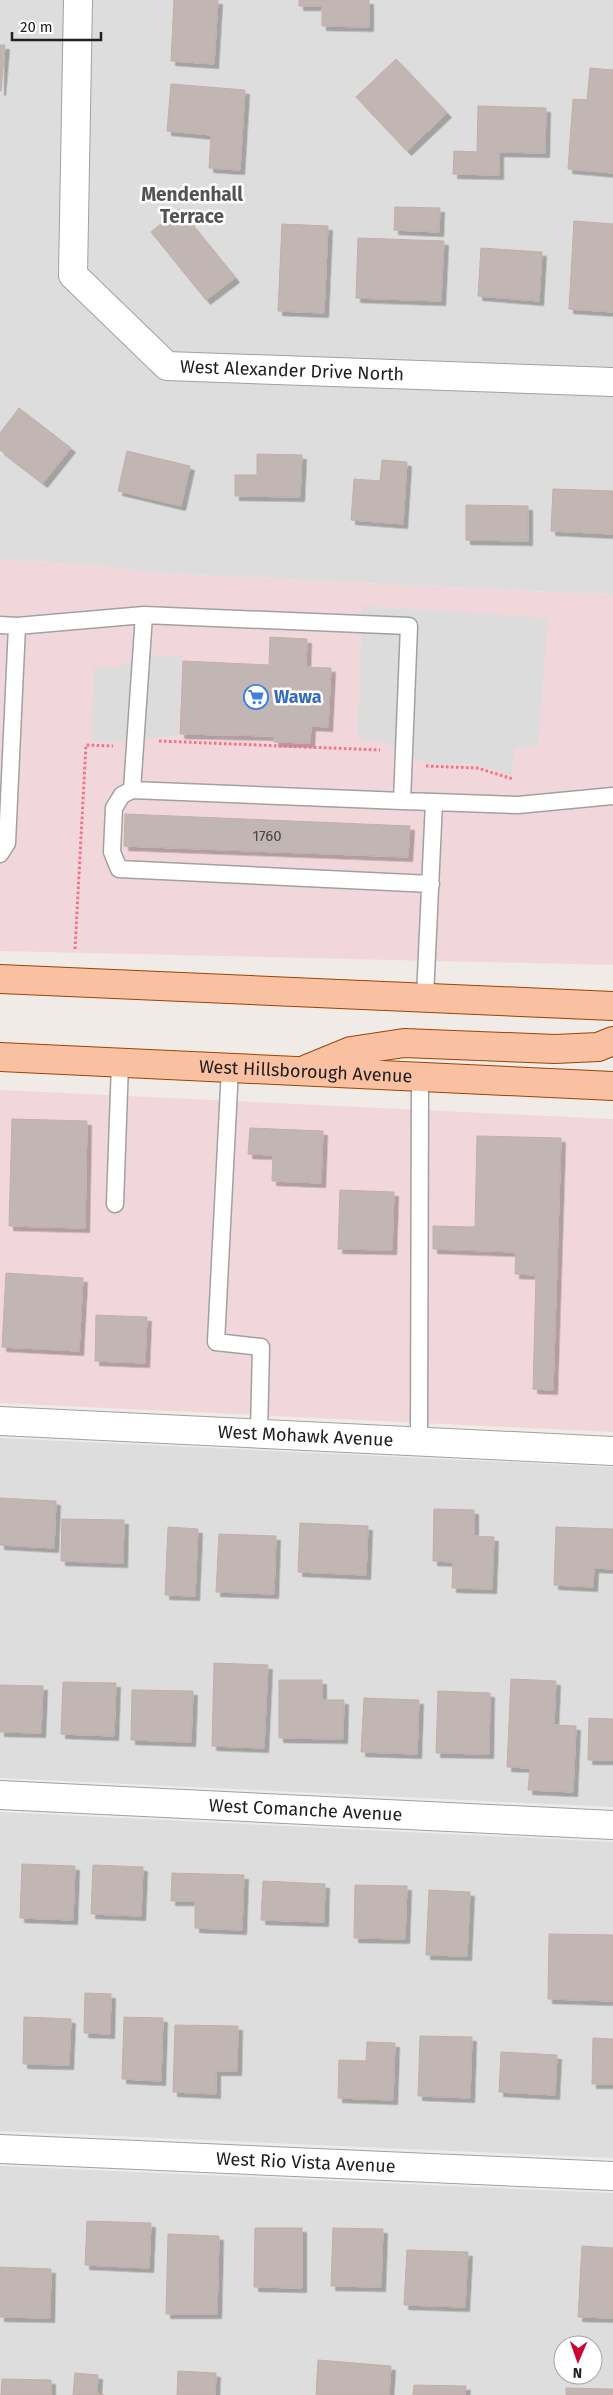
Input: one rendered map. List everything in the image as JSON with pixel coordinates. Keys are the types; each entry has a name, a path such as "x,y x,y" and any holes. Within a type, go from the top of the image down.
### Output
{"main road":[{"path":"0,978 613,1006"},
{"path":"301,1072 351,1051 404,1043 555,1049 598,1047 613,1041"},
{"name":"West Hillsborough Avenue","path":"0,1057 613,1086"}],"street":[{"name":"West Alexander Drive North","path":"78,0 73,275 166,366 613,382"},
{"name":"West Mohawk Avenue","path":"0,1421 613,1451"},
{"name":"West Comanche Avenue","path":"0,1795 613,1825"},
{"name":"West Rio Vista Avenue","path":"0,2148 613,2176"}],"lane":[{"path":"132,790 144,615"},
{"path":"0,625 17,626 144,615 410,626 402,801"},
{"path":"0,854 7,843 17,626"},
{"path":"431,884 120,869 112,852 114,808 122,795 132,790 518,805 613,796"},
{"path":"425,997 434,802"},
{"path":"115,1204 120,1063"},
{"path":"230,1068 216,1342 261,1347 259,1433"},
{"path":"419,1442 420,1077"}],"shaded area":[{"path":"0,0 613,0 613,595 152,573 93,565 0,560"},
{"path":"0,560 93,565 152,573 613,595 613,965 0,951"},
{"path":"362,606 548,618 538,746 514,748 512,776 477,765 426,763 381,741 358,739"},
{"path":"147,656 182,656 178,736 111,742 92,740 94,667 116,667"},
{"path":"0,1090 613,1119 613,1432 0,1403"},
{"path":"0,1438 613,1467 613,1807 0,1778"},
{"path":"0,1812 613,1842 613,2158 0,2131"},
{"path":"0,2166 613,2193 613,2395 0,2395"}],"building":[{"path":"174,0 218,0 214,64 171,61"},
{"path":"299,0 369,0 369,27 322,26 322,6 299,6"},
{"path":"0,45 5,45 1,91 0,91"},
{"path":"396,59 447,113 407,151 356,97"},
{"path":"590,68 613,70 613,173 568,169 573,99 587,100"},
{"path":"171,84 245,90 240,170 209,168 211,135 167,131"},
{"path":"478,106 546,108 545,153 499,152 499,175 453,174 454,151 477,152"},
{"path":"395,207 440,208 439,232 394,230"},
{"path":"179,209 235,278 206,300 151,232"},
{"path":"574,221 613,224 613,312 569,309"},
{"path":"282,224 328,226 324,313 278,311"},
{"path":"358,238 444,241 441,301 356,298"},
{"path":"481,248 542,252 539,301 478,296"},
{"path":"19,408 71,448 43,483 0,450 0,433"},
{"path":"127,451 190,466 181,506 118,491"},
{"path":"257,454 302,455 300,497 235,496 235,475 257,475"},
{"path":"382,460 407,462 403,524 351,520 354,479 380,481"},
{"path":"553,489 613,491 613,534 551,531"},
{"path":"466,505 528,506 528,541 466,540"},
{"name":"Wawa","path":"270,637 307,639 306,667 331,668 328,727 311,726 310,743 274,742 274,736 180,734 183,661 269,665"},
{"path":"125,814 410,826 408,857 124,846"},
{"path":"12,1119 87,1121 85,1228 9,1226"},
{"path":"250,1128 323,1131 321,1183 272,1181 273,1155 248,1154"},
{"path":"477,1136 561,1138 553,1390 533,1389 536,1275 515,1274 516,1252 433,1249 433,1226 475,1227"},
{"path":"340,1190 394,1192 392,1250 338,1249"},
{"path":"6,1273 83,1278 79,1351 2,1347"},
{"path":"96,1315 147,1317 145,1363 95,1361"},
{"path":"0,1498 56,1501 54,1548 0,1545"},
{"path":"434,1509 474,1510 474,1536 494,1537 492,1589 452,1588 453,1562 433,1561"},
{"path":"62,1519 124,1520 123,1563 61,1561"},
{"path":"300,1523 368,1526 366,1575 298,1572"},
{"path":"168,1527 198,1529 195,1596 165,1595"},
{"path":"556,1527 613,1529 613,1569 594,1568 593,1587 554,1585"},
{"path":"219,1534 276,1536 274,1594 216,1592"},
{"path":"214,1663 268,1665 264,1748 212,1746"},
{"path":"511,1679 556,1681 554,1725 576,1726 573,1792 528,1790 530,1768 507,1767"},
{"path":"279,1680 322,1680 322,1700 344,1700 343,1739 279,1738"},
{"path":"63,1682 116,1683 114,1736 61,1734"},
{"path":"0,1685 43,1686 41,1733 0,1732"},
{"path":"132,1690 193,1691 191,1742 131,1740"},
{"path":"438,1691 490,1693 489,1754 436,1753"},
{"path":"364,1698 419,1700 417,1754 361,1752"},
{"path":"589,1718 613,1719 613,1760 588,1760"},
{"path":"22,1864 75,1866 73,1920 20,1918"},
{"path":"93,1865 143,1867 141,1916 91,1914"},
{"path":"172,1873 244,1875 242,1930 195,1928 195,1901 171,1901"},
{"path":"263,1881 325,1884 324,1922 261,1920"},
{"path":"355,1885 407,1886 405,1939 354,1938"},
{"path":"429,1890 470,1892 467,1956 426,1955"},
{"path":"549,1934 613,1935 613,2001 548,1999"},
{"path":"85,1993 111,1994 110,2034 84,2033"},
{"path":"24,2017 71,2019 69,2065 23,2064"},
{"path":"124,2017 163,2018 161,2081 122,2079"},
{"path":"175,2025 238,2026 237,2071 216,2071 216,2094 173,2092"},
{"path":"420,2036 472,2037 470,2098 418,2096"},
{"path":"593,2038 613,2039 613,2084 592,2084"},
{"path":"367,2042 395,2043 393,2100 338,2098 339,2060 366,2061"},
{"path":"501,2052 557,2055 555,2095 499,2092"},
{"path":"87,2221 151,2223 149,2268 85,2265"},
{"path":"255,2228 302,2228 302,2288 254,2287"},
{"path":"333,2228 383,2229 381,2287 331,2286"},
{"path":"168,2234 219,2236 217,2314 166,2314"},
{"path":"582,2246 613,2248 613,2318 578,2317"},
{"path":"407,2250 468,2252 465,2307 404,2305"},
{"path":"0,2267 51,2269 50,2318 0,2317"},
{"path":"318,2360 391,2366 389,2395 316,2395"},
{"path":"178,2371 216,2373 215,2395 177,2395"},
{"path":"75,2373 98,2375 97,2394 104,2395 73,2395"},
{"path":"2,2379 51,2380 51,2395 1,2395"},
{"path":"414,2385 466,2386 465,2395 413,2395"},
{"path":"566,2388 613,2389 613,2395 566,2395"}],"place":[{"name":"Wawa","path":"256,697"}],"district":[{"name":"Mendenhall Terrace","path":"192,205"}]}
